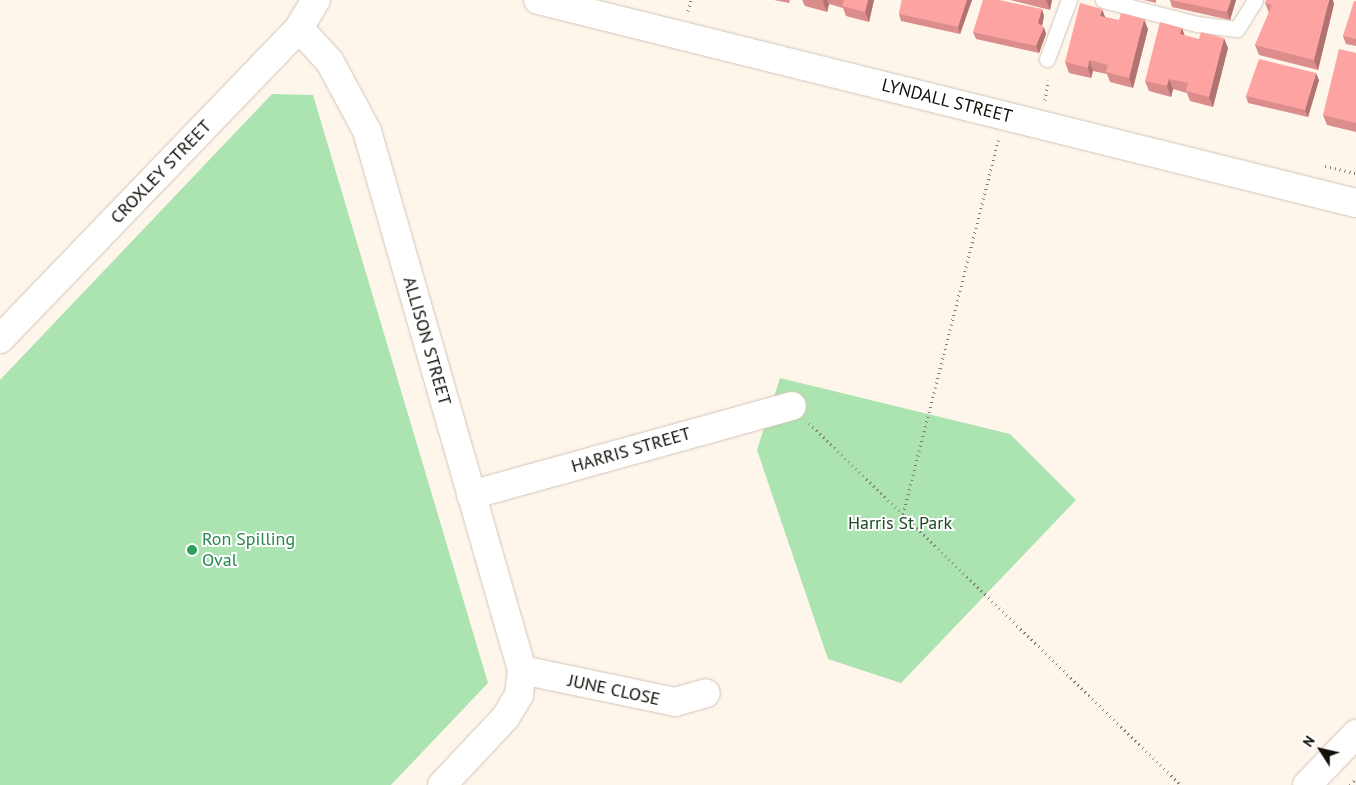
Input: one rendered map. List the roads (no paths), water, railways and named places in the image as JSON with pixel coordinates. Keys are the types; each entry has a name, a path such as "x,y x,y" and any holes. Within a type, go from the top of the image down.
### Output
{"street":[{"name":"CROXLEY STREET","path":"0,340 299,28 316,0"},
{"name":"LYNDALL STREET","path":"538,0 1356,203"},
{"name":"ALLISON STREET","path":"299,28 330,62 367,131 522,670"},
{"name":"HARRIS STREET","path":"471,495 792,406"},
{"name":"JUNE CLOSE","path":"522,670 675,702 706,693"},
{"path":"442,785 505,718 519,695 522,670"},
{"path":"1307,785 1356,734"}],"lane":[{"path":"1048,59 1069,0"},
{"path":"1103,0 1197,24 1237,29 1255,0"}],"place":[{"name":"Ron Spilling Oval","path":"192,550"}],"park label":[{"name":"Harris St Park","path":"900,523"}]}
